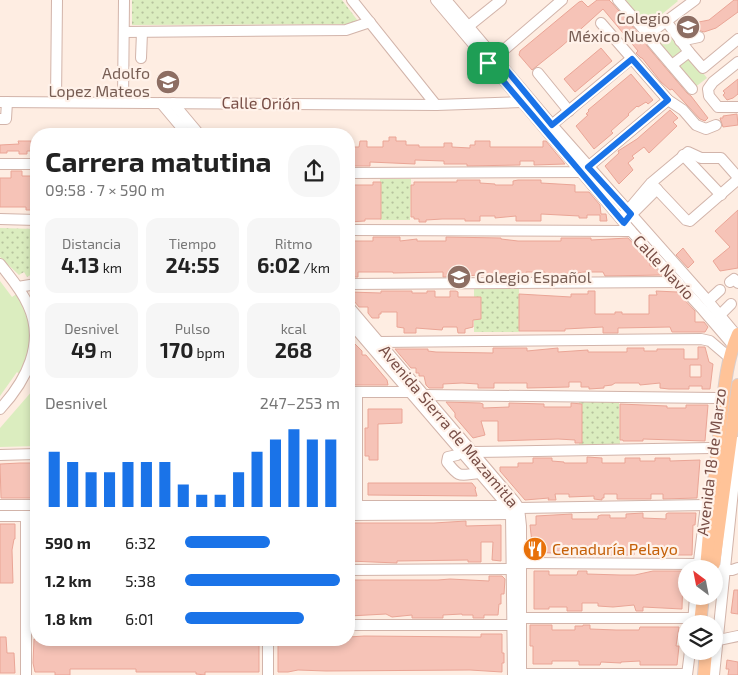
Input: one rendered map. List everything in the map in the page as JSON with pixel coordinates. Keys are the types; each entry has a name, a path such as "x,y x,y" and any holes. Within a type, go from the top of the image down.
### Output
{"main road":[{"name":"Avenida 18 de Marzo","path":"717,560 724,398 735,346"},
{"name":"Avenida 18 de Marzo","path":"704,560 738,385"},
{"path":"695,675 697,660"},
{"path":"704,675 705,660"}],"street":[{"path":"56,102 57,0"},
{"path":"123,102 124,0"},
{"path":"352,0 436,105"},
{"name":"Calle Navío","path":"436,0 465,29 549,127 585,170 625,224 735,346"},
{"name":"Calle Navío","path":"446,0 465,29"},
{"path":"465,29 501,0"},
{"path":"492,60 562,0"},
{"path":"618,0 645,31 654,30 691,1"},
{"path":"666,21 703,68 738,39"},
{"path":"124,32 346,30 370,22"},
{"path":"601,23 668,100 683,110 696,125 706,129 716,125"},
{"path":"141,58 142,32"},
{"path":"680,41 699,37"},
{"path":"652,42 692,89"},
{"path":"672,65 689,52"},
{"path":"549,127 632,59"},
{"name":"Calle Navío","path":"492,60 522,102 549,127"},
{"path":"738,62 713,82 708,89 709,96 718,107 738,106"},
{"path":"538,73 569,111"},
{"path":"355,173 585,170 668,100"},
{"path":"0,120 6,120 4,102"},
{"name":"Calle Orión","path":"4,102 436,105 522,102"},
{"path":"161,103 182,128"},
{"path":"172,103 194,128"},
{"path":"355,230 625,224 630,212 654,186 683,155 688,152 701,158 718,157 722,159 738,178 694,219 688,221 654,186"},
{"path":"683,155 721,195"},
{"path":"0,164 30,164"},
{"name":"Calle Navío","path":"585,170 630,212 720,315 735,346"},
{"path":"0,219 30,220"},
{"path":"0,264 18,287 30,307"},
{"path":"355,284 678,282"},
{"path":"18,287 30,285"},
{"path":"708,301 720,290"},
{"path":"720,315 731,304"},
{"name":"Avenida Sierra de Mazamitla","path":"355,320 379,342 474,452 486,476"},
{"name":"Avenida Sierra de Mazamitla","path":"355,335 410,392 461,452 486,476 513,509 517,566 513,625 518,675"},
{"path":"379,342 701,339 735,346"},
{"name":"Avenida 18 de Marzo","path":"720,478 711,448 723,366 735,346"},
{"path":"0,409 20,386 30,364"},
{"path":"355,392 410,392"},
{"path":"424,395 718,398"},
{"name":"Avenida 18 de Marzo","path":"703,560 706,505 738,442"},
{"path":"474,452 711,448"},
{"path":"461,452 448,457 447,462 456,474 486,476"},
{"path":"0,454 30,454"},
{"path":"0,505 30,505"},
{"path":"355,515 429,510 706,505"},
{"path":"355,506 429,510"},
{"path":"0,516 30,516"},
{"path":"355,570 517,566 678,568"},
{"path":"723,569 738,568"},
{"name":"Avenida Sierra de Mazamitla","path":"517,587 521,618 518,675"},
{"path":"521,618 678,622"},
{"path":"355,625 513,625"},
{"path":"26,675 30,636"},
{"path":"723,639 738,636"},
{"path":"268,646 268,675"},
{"path":"518,675 687,675 689,660"},
{"name":"Avenida 18 de Marzo","path":"714,660 714,675"}],"green space":[{"path":"132,0 342,0 358,21 348,24 132,25"},
{"path":"622,0 677,0 678,1 645,28"},
{"path":"669,30 686,52 672,63 655,41"},
{"path":"688,54 707,78 694,88 675,65"},
{"path":"380,179 411,179 410,220 380,220"},
{"path":"0,228 30,229 30,275 27,277 24,272 19,275 0,257"},
{"path":"0,281 12,297 18,293 29,314 30,355 21,376 17,372 0,396"},
{"path":"474,288 519,288 519,332 474,332"},
{"path":"30,393 30,446 0,447 0,428"},
{"path":"619,398 620,444 579,445 579,399"}],"building":[{"path":"597,0 609,0 612,3 691,96 708,118 705,121 700,119 672,89 670,90 661,82 636,53 638,51 603,9 532,70 519,55 520,51 579,2 582,1 588,7"},
{"path":"734,0 738,0 738,12 716,28 704,32 698,30 684,33 678,26 709,20"},
{"path":"601,48 612,61 575,92 564,79"},
{"path":"631,74 653,100 648,104 646,102 637,106 611,131 613,133 594,149 576,126 588,115 586,114 588,110"},
{"path":"738,79 738,94 727,100 723,95 725,93 723,91"},
{"path":"670,110 678,118 673,122 677,126 649,153 644,147 632,156 634,158 628,163 633,170 619,184 605,166 619,153 618,151 637,139"},
{"path":"737,114 738,125 723,127 720,118"},
{"path":"389,137 396,137 396,141 406,141 406,145 419,145 419,147 444,147 444,143 452,143 452,147 470,148 470,145 475,145 475,141 490,141 490,147 543,147 543,141 546,141 565,164 534,165 534,161 520,161 520,165 467,166 467,164 444,164 444,161 415,160 415,164 370,162 370,166 355,166 355,147 359,147 360,141 367,141 367,147 383,147 383,141 389,141"},
{"path":"18,141 30,141 30,151 27,151 27,154 19,154 19,151 0,153 0,145 19,144"},
{"path":"11,171 22,171 22,176 30,176 30,210 26,210 26,207 0,207 0,178 11,178"},
{"path":"457,180 480,180 480,183 513,185 513,181 518,180 541,180 541,183 575,185 575,192 589,192 600,205 601,214 606,214 607,221 600,221 600,215 587,215 587,218 579,218 579,216 541,214 541,221 516,221 516,216 495,218 495,216 480,216 480,221 442,219 419,222 419,219 411,217 411,185 414,185 414,182 457,182"},
{"path":"373,182 381,182 381,219 365,219 365,221 355,222 355,185 373,185"},
{"path":"738,210 738,268 720,271 713,261 730,247 715,231"},
{"path":"373,237 400,237 400,241 417,239 417,241 446,241 446,237 501,238 518,241 561,241 561,238 591,238 591,240 628,238 650,262 650,266 654,266 662,275 605,276 603,272 584,272 561,274 561,276 545,276 545,272 526,272 526,274 515,276 443,277 443,272 358,272 358,277 355,277 355,241 373,241"},
{"path":"683,248 694,262 688,268 676,255"},
{"path":"381,291 427,293 427,291 435,291 435,297 450,297 450,291 456,291 458,292 458,297 481,297 481,319 473,320 473,327 465,329 465,333 458,333 457,327 443,327 442,330 416,328 416,333 404,333 404,328 397,327 397,312 381,312 379,318 372,318 368,313 368,307 359,307 355,302 355,292 381,293"},
{"path":"588,291 595,291 595,314 622,312 622,314 649,314 649,295 657,295 656,291 677,292 695,311 695,322 704,322 708,327 705,332 672,332 670,327 618,328 618,333 603,333 603,327 565,329 565,331 519,331 519,294 571,297 571,294 588,294"},
{"path":"355,344 362,351 362,355 366,355 387,380 388,385 355,385"},
{"path":"698,347 705,347 709,362 713,364 710,389 702,389 702,386 689,386 689,389 660,388 660,383 640,385 639,383 615,383 604,386 604,388 589,389 589,387 581,387 581,382 569,382 569,387 527,388 527,383 494,383 494,388 478,388 478,384 462,383 443,384 443,388 429,388 426,385 424,376 419,376 419,373 416,373 416,368 411,368 395,349 493,353 493,348 527,348 527,351 558,348 558,352 588,350 588,352 627,352 627,348 644,348 644,351 684,349 684,359 698,359","holes":["690,365 701,365 701,377 690,377"]},
{"path":"446,402 480,403 483,404 483,408 509,407 509,403 544,404 544,407 571,407 571,403 582,404 582,443 575,443 575,440 558,439 498,441 498,421 481,421 485,435 473,438 455,417 455,413"},
{"path":"620,404 667,406 667,408 686,408 686,405 708,405 705,441 620,440"},
{"path":"368,409 402,409 402,423 378,424 378,460 369,460 369,456 365,456 365,428 368,428"},
{"path":"587,457 602,458 602,463 625,463 625,458 640,458 640,461 655,461 655,458 670,458 670,461 700,460 697,498 663,499 663,494 651,494 651,499 617,499 617,494 604,494 602,500 594,499 594,496 569,497 569,494 555,494 556,500 548,500 549,498 525,500 500,471 500,467 518,467 518,463 533,463 533,458 552,458 552,461 564,463 587,463"},
{"path":"30,463 30,498 1,498 0,464"},
{"path":"368,483 472,483 476,488 477,496 368,495"},
{"path":"643,513 643,518 666,519 666,514 668,513 696,513 695,525 693,525 692,555 657,555 657,550 634,550 634,555 606,555 605,550 590,550 590,548 574,548 574,551 552,551 552,553 533,552 530,525 536,525 536,516 572,514 572,519 598,519 598,516 601,515 610,515 610,518 626,518 626,514"},
{"path":"466,521 466,526 501,525 501,561 492,560 493,542 481,542 481,562 468,562 468,560 397,561 397,563 355,561 355,523"},
{"path":"0,524 15,524 15,539 12,550 13,583 0,583"},
{"path":"534,571 549,571 549,575 577,575 578,571 587,571 587,574 635,575 653,571 678,571 678,605 682,605 682,609 643,607 643,611 636,611 634,605 613,607 598,606 598,603 582,603 582,611 567,611 567,607 534,609"},
{"path":"489,576 502,576 505,579 504,594 501,594 498,615 484,615 484,618 473,618 473,615 462,614 443,615 443,618 412,618 412,615 392,617 386,614 355,616 355,580 450,579 489,581"},
{"path":"734,590 738,590 738,614 731,613"},
{"path":"530,625 552,625 552,630 575,630 575,626 583,625 590,625 590,629 616,630 639,630 640,627 678,627 677,665 640,665 640,661 621,663 601,662 600,665 579,665 579,661 552,661 552,664 533,664 533,646 530,646"},
{"path":"481,634 502,634 504,663 502,663 502,672 470,670 298,670 278,672 278,646 355,646 355,637 364,636 481,637"},
{"path":"0,637 6,637 7,653 14,653 15,673 0,673"},
{"path":"34,646 259,646 259,672 205,672 205,675 196,674 196,672 136,672 136,669 70,669 70,675 55,675 55,672 35,672 33,663"},
{"path":"727,660 738,662 738,675 728,675 729,669 726,669"}],"place":[{"name":"Colegio México Nuevo","path":"688,27"},
{"name":"Adolfo Lopez Mateos","path":"168,82"},
{"name":"Colegio Español","path":"459,277"},
{"name":"Cenaduría Pelayo","path":"535,549"}],"route":[{"path":"495,56 552,125 632,59 668,100 588,167 631,214 624,223 546,130 488,63 495,56"}]}
